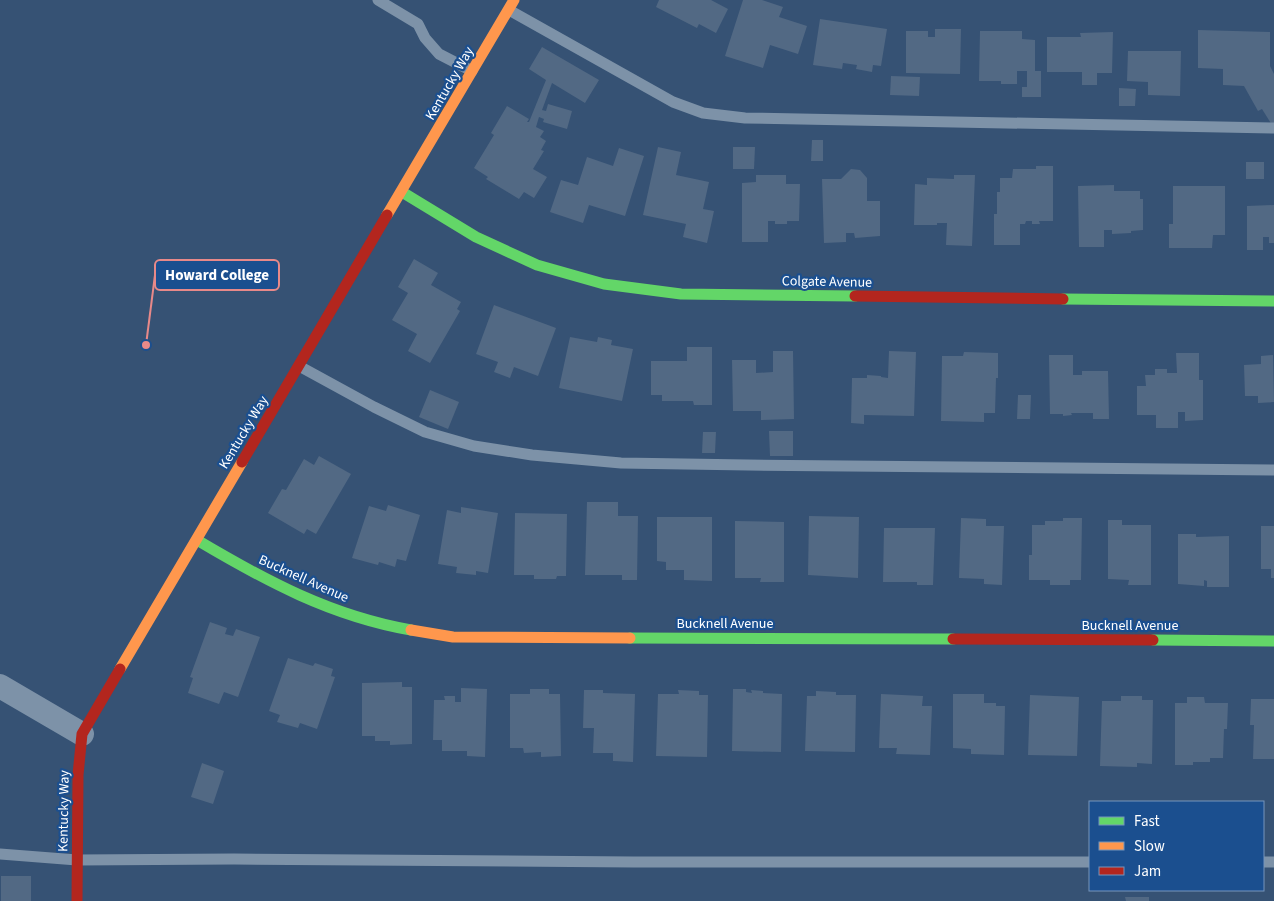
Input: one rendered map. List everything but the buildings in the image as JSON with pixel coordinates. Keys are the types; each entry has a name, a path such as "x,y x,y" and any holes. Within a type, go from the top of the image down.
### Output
{"street":[{"name":"Kentucky Way","path":"77,901 78,775 82,734 511,5"},
{"name":"Colgate Avenue","path":"402,192 476,236 537,265 604,284 681,294 1274,301"},
{"name":"Bucknell Avenue","path":"197,540 237,564 325,607 408,631 453,637 1274,641"},
{"path":"0,686 82,734"}],"lane":[{"path":"378,0 418,24 425,38 440,54 473,71"},
{"path":"511,5 673,102 703,112 745,118 1274,128"},
{"path":"299,366 374,407 425,432 474,446 532,455 621,463 748,466 1274,470"},
{"path":"0,854 77,860 1089,862"}],"traffic: fast":[{"path":"402,192 476,237 537,265 604,284 681,294 855,296"},
{"path":"1063,299 1274,301"},
{"path":"197,540 274,583 326,606 382,624 411,630"},
{"path":"630,638 953,639"},
{"path":"1153,640 1274,641"}],"traffic: slow":[{"path":"387,215 514,0"},
{"path":"120,669 242,462"},
{"path":"411,630 453,637 630,638"}],"traffic: jam":[{"path":"242,462 387,215"},
{"path":"855,296 1063,299"},
{"path":"953,639 1153,640"},
{"path":"77,901 78,775 82,734 120,669"}],"place":[{"name":"Howard College","path":"146,345"}]}
